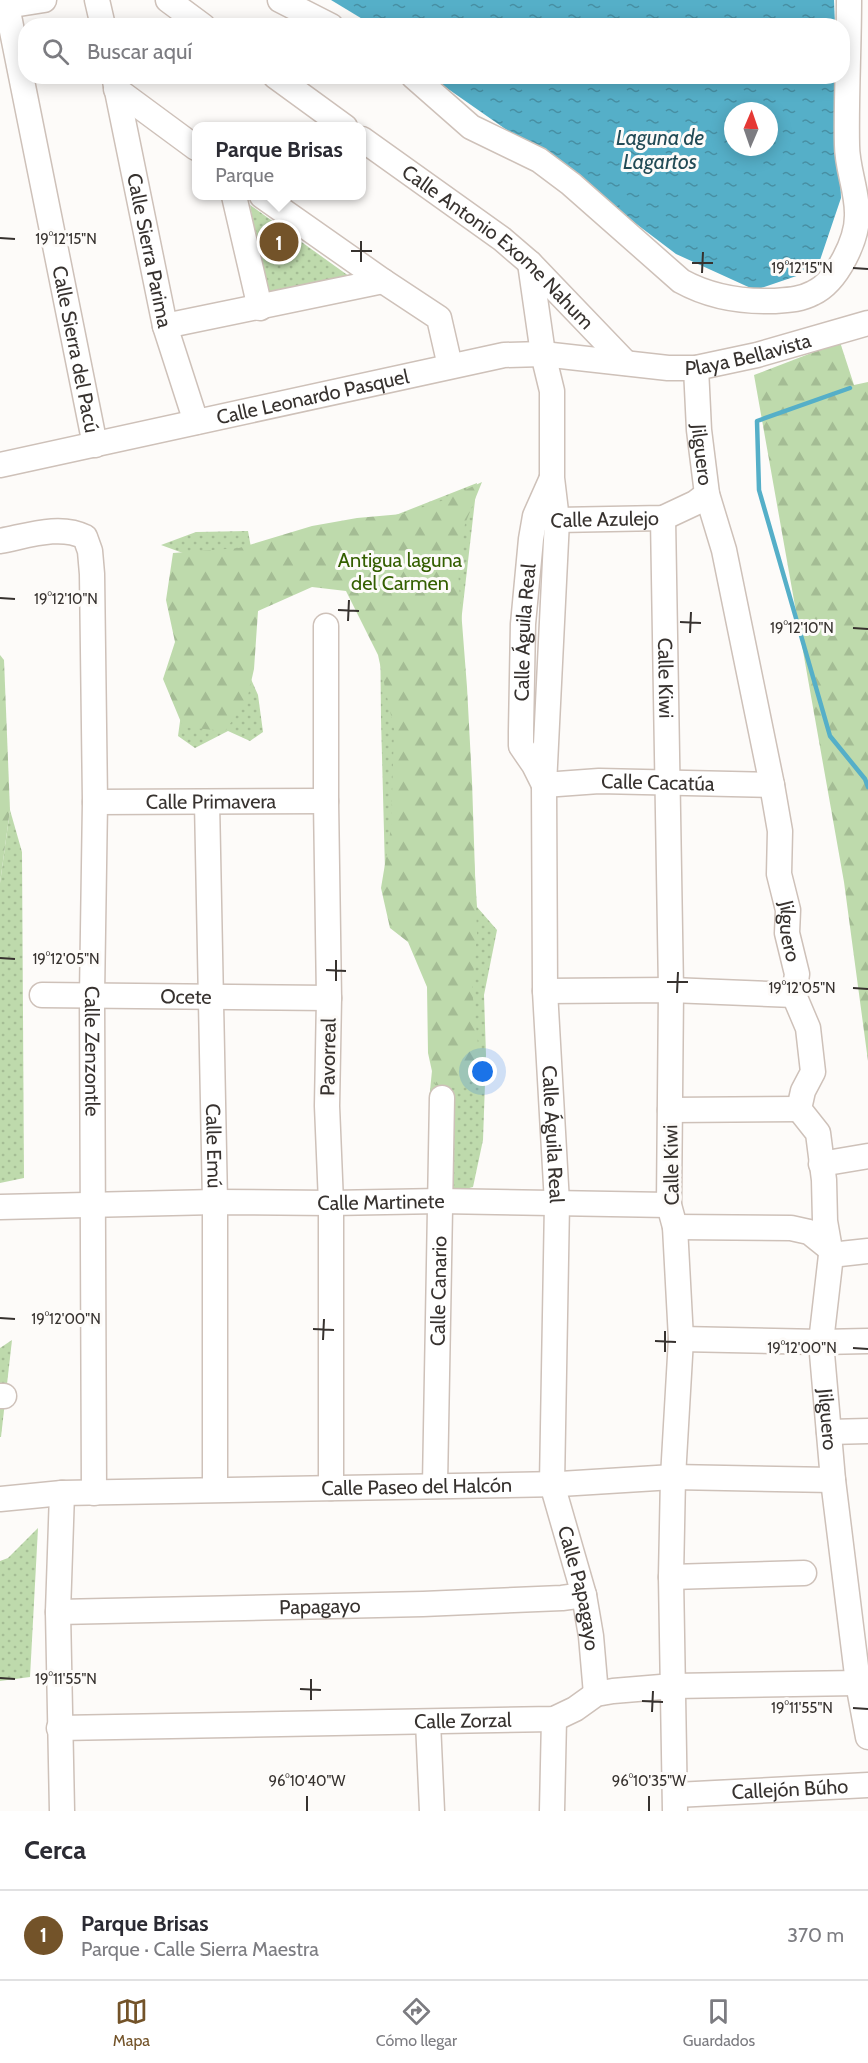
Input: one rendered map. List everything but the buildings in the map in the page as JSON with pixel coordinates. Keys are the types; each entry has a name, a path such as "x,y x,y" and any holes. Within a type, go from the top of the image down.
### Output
{"street":[{"path":"3,7 44,0"},
{"path":"97,0 101,18"},
{"path":"168,0 192,18"},
{"path":"280,0 315,18"},
{"path":"849,0 849,18"},
{"name":"Calle Sierra del Pacú","path":"3,7 18,78"},
{"name":"Calle Sierra del Pacú","path":"19,84 95,445"},
{"name":"Calle Sierra Parima","path":"115,84 165,326 196,422"},
{"path":"116,84 192,145"},
{"path":"286,84 339,122"},
{"path":"422,84 471,127 539,160 571,184 681,281 698,290 724,298 760,302 794,300 814,293 834,276 854,237 857,215 847,151 848,84"},
{"name":"Calle Antonio Exome Nahum","path":"366,142 502,239 530,263 626,363"},
{"path":"235,200 260,308"},
{"path":"269,200 439,318 450,366"},
{"name":"Calle Águila Real","path":"530,263 543,354 552,391 552,478 546,518 544,785 545,991 557,1203 552,1484"},
{"path":"165,326 383,281"},
{"name":"Playa Bellavista","path":"626,363 668,368 696,368 757,355 868,323"},
{"name":"Calle Leonardo Pasquel","path":"1,460 95,445 504,355 543,354 626,363"},
{"name":"Jilguero","path":"696,368 699,430 707,494 724,550 772,786 780,831 779,874 788,910 787,933 797,974 794,995 808,1028 813,1072 803,1091 799,1109 818,1133 825,1221 830,1251 821,1342 833,1480 858,1683 868,1737"},
{"name":"Calle Azulejo","path":"546,518 663,518 695,503 707,494"},
{"name":"Calle Kiwi","path":"663,518 671,990 672,1216 681,1339 673,1478 671,1577 675,1803"},
{"name":"Calle Zenzontle","path":"0,541 60,530 74,531 85,537 90,551 95,802 92,995 94,1493"},
{"name":"Pavorreal","path":"326,626 331,1488"},
{"name":"Calle Cacatúa","path":"544,785 599,781 772,786"},
{"name":"Calle Primavera","path":"95,802 326,801"},
{"name":"Calle Emú","path":"207,802 215,1202 215,1489"},
{"path":"545,991 671,990 794,995"},
{"name":"Ocete","path":"42,995 329,998"},
{"name":"Calle Canario","path":"435,1485 442,1098"},
{"path":"670,1110 799,1109"},
{"path":"784,1228 802,1223 818,1203 822,1172 868,1156"},
{"name":"Calle Martinete","path":"0,1207 215,1202 557,1203 809,1232 830,1251"},
{"path":"830,1251 868,1251"},
{"path":"681,1339 868,1341"},
{"path":"829,1432 868,1431"},
{"name":"Calle Paseo del Halcón","path":"0,1499 62,1494 215,1489 552,1484 673,1478 833,1480"},
{"name":"Calle Papagayo","path":"552,1484 584,1595 591,1636 596,1694"},
{"path":"62,1494 58,1612 62,1811"},
{"path":"671,1577 804,1573"},
{"name":"Papagayo","path":"58,1612 423,1604 584,1595"},
{"name":"Calle Zorzal","path":"59,1728 554,1719 575,1709 596,1694 673,1686 858,1683"},
{"path":"552,1811 554,1719"},
{"path":"428,1722 432,1811"},
{"name":"Callejón Búho","path":"675,1803 868,1785"}],"green space":[{"path":"250,205 353,279 265,292"},
{"path":"840,342 854,385 868,382 868,1061 844,882 754,375"},
{"name":"Antigua laguna del Carmen","path":"482,482 465,524 458,571 472,781 477,934 472,989 480,1063 458,1088 435,1085 428,1053 427,987 408,942 390,928 381,888 391,828 394,729 378,655 346,591 312,587 258,611 254,669 247,700 225,731 183,727 163,679 175,642 166,600 173,553 239,548 312,526 357,518 402,514 444,500"},
{"name":"Antigua laguna del Carmen","path":"477,483 449,727 471,814 477,907 497,930 484,995 486,1055 483,1140 473,1187 447,1194 432,1164 429,1101 442,969 385,870 380,615 355,553 270,595 244,629 243,661 258,695 263,732 250,741 228,731 195,748 178,736 202,560 161,545 196,532 248,531 252,553 302,552"},
{"path":"0,655 4,660 10,810 0,883"},
{"path":"10,810 22,852 24,1178 0,1183 0,883"},
{"path":"12,1340 1,1437 0,1437 0,1348"},
{"path":"38,1528 30,1677 0,1681 0,1561 8,1558"}],"water":[{"path":"331,0 834,0 835,18 361,18"},
{"name":"Laguna de Lagartos","path":"441,84 836,84 841,198 817,269 755,290 676,254 577,179"}],"waterway":[{"path":"850,388 757,421 759,490 830,736 865,779 868,787"}],"place":[{"name":"Parque Brisas","path":"279,242"}]}
